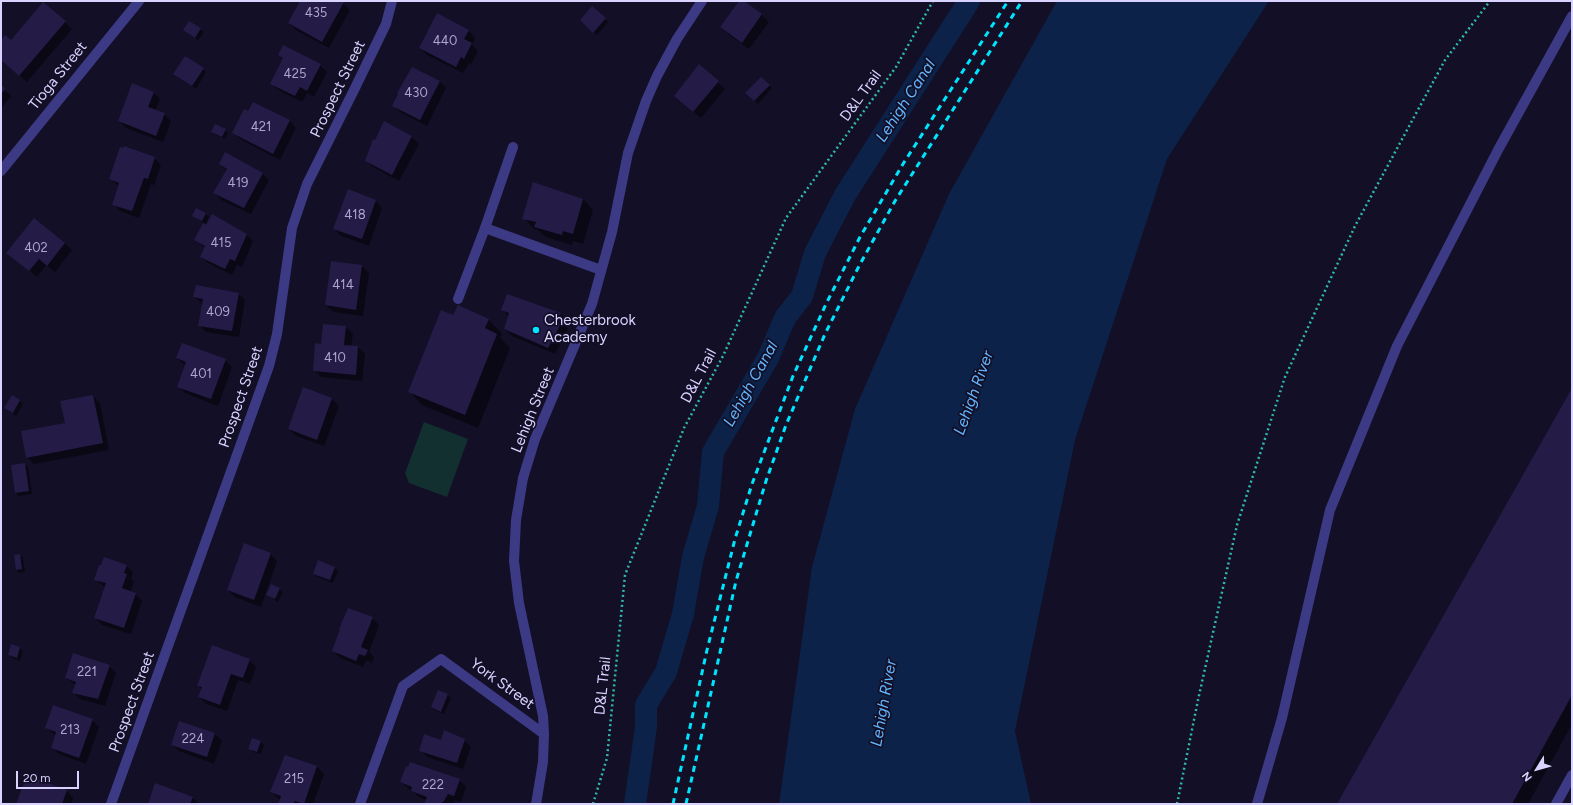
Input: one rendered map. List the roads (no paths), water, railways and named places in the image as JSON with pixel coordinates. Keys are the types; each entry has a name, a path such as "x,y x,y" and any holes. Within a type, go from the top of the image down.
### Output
{"street":[{"name":"Tioga Street","path":"1,171 139,1"},
{"name":"Prospect Street","path":"111,804 269,366 278,334 292,228 307,184 356,88 382,31 392,1"},
{"name":"Lehigh Street","path":"536,804 542,762 544,734 543,716 519,603 514,561 516,520 523,478 535,439 589,311 612,232 628,153 646,101 657,76 674,45 702,1"},
{"path":"1257,804 1282,718 1330,510 1397,346 1498,150 1572,16"},
{"path":"458,299 485,228 513,147"},
{"path":"485,228 601,270"},
{"name":"York Street","path":"360,804 403,686 441,658 544,734"},
{"path":"1556,804 1572,775"}],"water":[{"name":"Lehigh River","path":"1057,1 1269,1 1167,159 1075,440 1015,731 1031,804 779,804 812,567 855,409 949,194"}],"waterway":[{"name":"Lehigh Canal","path":"635,804 646,727 646,705 666,672 683,614 693,557 708,506 713,452 768,358 785,318 802,296 815,253 845,195 969,1"}],"railway":[{"path":"673,804 707,650 735,539 752,484 793,376 826,304 860,237 903,164 1008,1"},
{"path":"686,804 736,581 766,481 786,425 825,334 859,266 895,201 1022,1"}],"place":[{"name":"Chesterbrook Academy","path":"536,330"}]}
